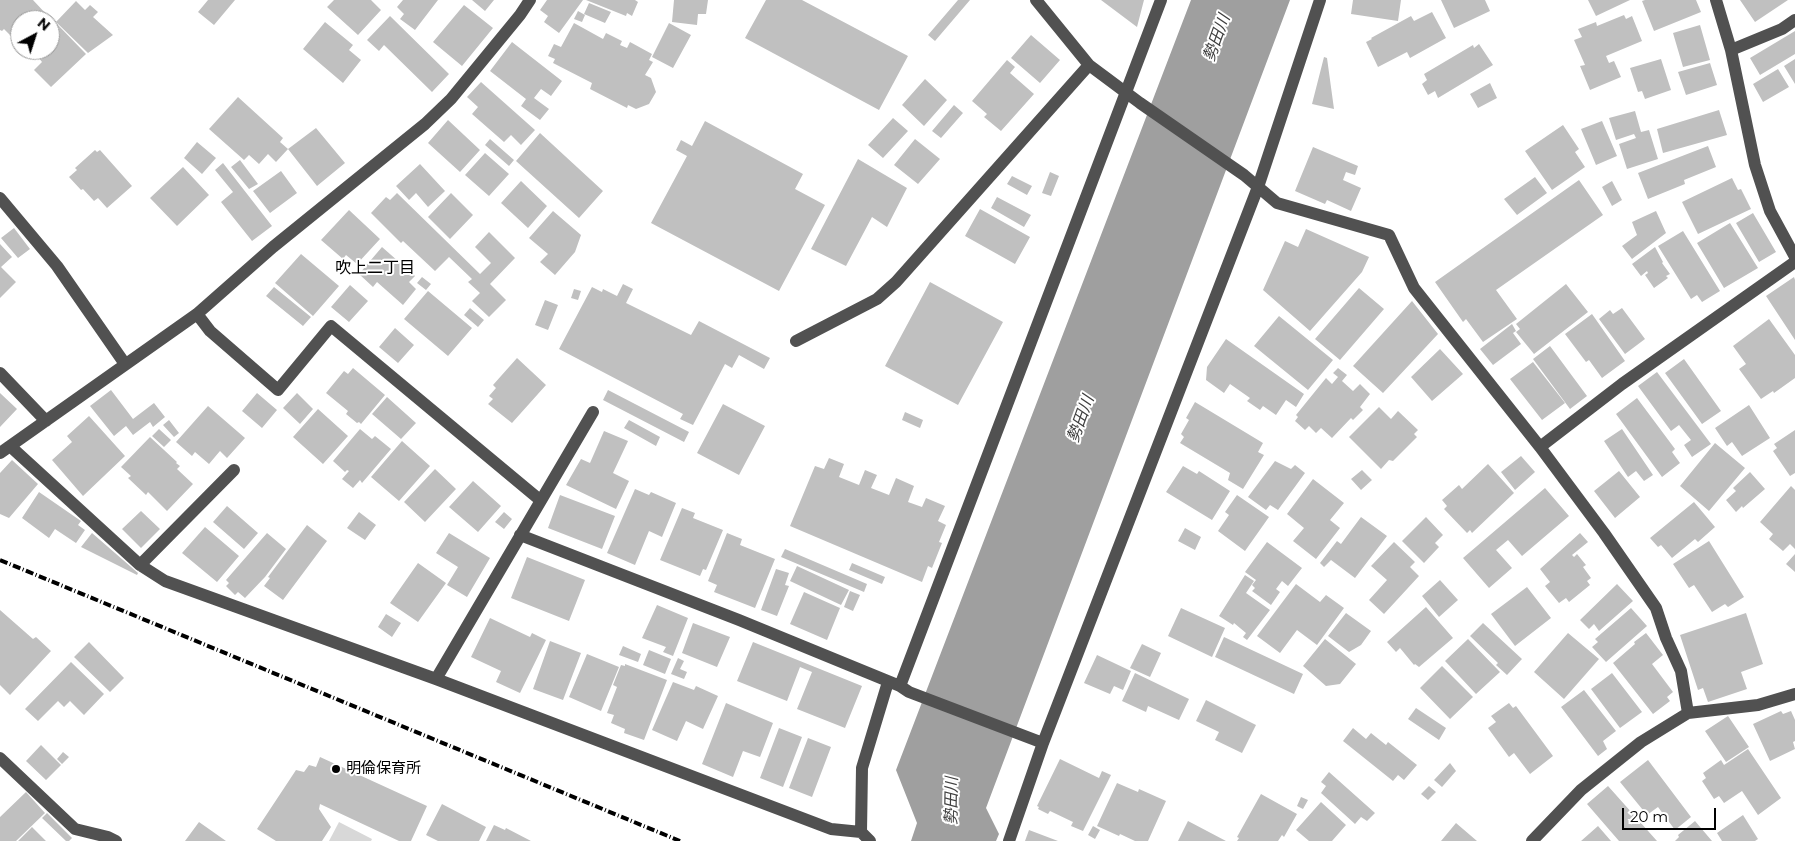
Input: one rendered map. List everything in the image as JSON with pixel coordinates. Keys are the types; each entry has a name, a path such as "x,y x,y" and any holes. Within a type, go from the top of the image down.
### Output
{"street":[{"path":"530,0 509,29 451,99 425,124 273,247 197,314 5,450 140,565 165,581 436,679 831,829 866,837 862,768 888,682"},
{"path":"1036,0 1089,65 1244,175 1277,203 1389,235 1414,288 1540,447 1604,533 1656,608 1666,638 1681,671 1688,713"},
{"path":"905,689 1161,0"},
{"path":"1008,841 1038,742 1258,187 1320,0"},
{"path":"1716,0 1731,50 1755,165 1770,211 1795,257"},
{"path":"1731,50 1782,30 1795,20"},
{"path":"796,341 877,299 896,282 1089,65"},
{"path":"0,198 57,266 125,364"},
{"path":"1540,447 1622,384 1795,262"},
{"path":"197,314 210,331 278,390 332,326 540,500"},
{"path":"0,373 46,421"},
{"path":"436,679 593,412"},
{"path":"140,565 234,470"},
{"path":"520,535 739,620 1038,742"},
{"path":"1532,841 1581,790 1641,742 1688,713 1758,705 1795,694"},
{"path":"0,758 75,829 108,837 116,841"}],"shaded area":[{"path":"339,822 372,839 371,841 329,841"}],"water":[{"name":"勢田川","path":"1191,0 1290,0 986,808 999,834 996,841 911,841 917,823 896,770"}],"building":[{"path":"0,0 33,0 42,10 10,10 10,35 4,29 0,30"},
{"path":"208,0 235,0 214,25 198,12"},
{"path":"334,0 371,0 381,10 358,35 327,7"},
{"path":"403,0 438,0 415,30 400,19 404,14 397,7"},
{"path":"472,0 494,0 485,11"},
{"path":"547,0 583,0 559,33 544,22 548,16 540,10"},
{"path":"586,0 635,0 638,2 632,16 627,13 626,16"},
{"path":"674,0 708,0 706,14 698,14 697,25 672,22"},
{"path":"766,0 802,0 908,56 879,110 745,38"},
{"path":"958,0 970,0 935,41 928,35"},
{"path":"1101,0 1144,0 1137,27"},
{"path":"1353,0 1401,0 1398,21 1351,14"},
{"path":"1441,0 1485,0 1490,11 1454,28"},
{"path":"1588,0 1630,0 1596,16"},
{"path":"1696,0 1701,12 1654,31 1642,1"},
{"path":"1740,0 1788,0 1755,22"},
{"path":"76,1 85,10 90,5 98,12 93,17 113,35 88,53 60,26 60,18"},
{"path":"589,3 611,12 605,23 584,14"},
{"path":"464,5 493,28 462,66 433,42"},
{"path":"578,11 585,15 582,22 574,19"},
{"path":"1432,12 1446,38 1410,58 1407,52 1378,67 1366,42 1411,16 1414,21"},
{"path":"1624,15 1626,19 1632,16 1642,41 1606,56 1609,63 1614,61 1621,77 1590,90 1580,66 1585,65 1574,40 1582,37 1578,29 1596,22 1597,26"},
{"path":"390,16 449,74 432,92 384,45 379,51 367,40"},
{"path":"325,22 353,45 349,50 361,60 343,83 303,49"},
{"path":"574,23 603,39 606,33 622,41 620,45 627,48 630,42 652,54 649,60 653,62 645,75 651,78 656,92 649,104 636,109 628,105 627,108 590,89 592,83 553,63 555,59 548,56 554,44 561,47"},
{"path":"669,23 691,35 673,68 652,57"},
{"path":"1700,25 1710,60 1683,67 1673,33"},
{"path":"60,27 86,54 51,87 34,70 42,62 40,60 60,60"},
{"path":"1795,31 1795,54 1760,75 1750,58"},
{"path":"1031,35 1060,60 1040,83 1011,58"},
{"path":"512,42 562,81 551,96 541,89 534,98 549,109 540,120 521,106 526,99 490,71"},
{"path":"1479,44 1493,65 1438,98 1435,91 1428,95 1422,84 1427,80 1424,74 1473,45 1474,48"},
{"path":"1324,57 1327,58 1334,109 1312,104"},
{"path":"1661,59 1671,90 1645,99 1642,91 1638,92 1630,68"},
{"path":"1795,59 1795,84 1784,66"},
{"path":"1007,60 1015,67 1010,73 1034,94 1001,131 984,117 987,114 972,101"},
{"path":"1710,63 1717,85 1686,95 1678,72"},
{"path":"1778,69 1789,87 1763,102 1753,84"},
{"path":"925,79 947,100 924,126 902,105"},
{"path":"481,82 535,130 521,145 511,135 504,142 472,114 478,107 467,97"},
{"path":"1490,83 1497,98 1478,108 1470,94"},
{"path":"238,97 283,138 280,142 288,149 276,162 268,154 259,164 249,155 244,160 209,129"},
{"path":"954,105 963,113 941,138 932,131"},
{"path":"1719,110 1727,135 1663,153 1657,129"},
{"path":"1635,111 1641,132 1649,130 1658,159 1627,169 1619,144 1636,138 1634,134 1616,140 1609,118"},
{"path":"893,118 908,131 883,158 868,145"},
{"path":"448,120 480,150 460,172 428,143"},
{"path":"705,121 803,174 795,189 825,205 779,291 651,223 687,156 676,150 681,140 692,146"},
{"path":"1602,121 1617,156 1596,165 1581,129"},
{"path":"1563,125 1579,149 1575,152 1585,167 1552,190 1525,151"},
{"path":"316,128 345,163 317,186 288,149"},
{"path":"540,133 603,191 579,218 516,161"},
{"path":"490,139 514,160 509,166 485,145"},
{"path":"915,139 940,159 918,184 894,165"},
{"path":"197,142 216,158 202,174 184,158"},
{"path":"1708,146 1716,167 1684,180 1685,184 1648,199 1638,173"},
{"path":"1313,147 1358,166 1355,175 1346,172 1343,180 1361,188 1351,211 1327,200 1325,204 1295,191"},
{"path":"95,150 97,152 100,150 132,186 107,208 98,198 94,201 69,177 77,170 75,168"},
{"path":"485,153 509,174 489,196 465,175"},
{"path":"858,159 907,188 887,227 872,217 846,266 811,249"},
{"path":"240,160 258,184 249,189 231,167"},
{"path":"223,163 272,226 252,241 221,202 233,192 215,170"},
{"path":"420,164 445,191 428,207 416,193 409,200 396,186"},
{"path":"183,167 209,195 177,226 150,198"},
{"path":"281,171 297,193 270,213 253,191"},
{"path":"1050,172 1059,176 1051,196 1042,193"},
{"path":"1012,176 1032,186 1027,195 1007,184"},
{"path":"1535,177 1547,193 1517,215 1504,199"},
{"path":"1732,178 1738,190 1741,189 1751,209 1698,234 1682,202"},
{"path":"1579,180 1603,215 1496,290 1517,319 1483,342 1466,319 1463,322 1435,282"},
{"path":"521,181 547,206 528,228 501,203"},
{"path":"1612,181 1622,200 1612,206 1602,187"},
{"path":"397,193 480,274 491,263 475,247 489,232 515,258 490,284 506,300 489,317 472,301 480,293 468,282 472,279 449,257 435,271 403,241 401,243 371,213 386,197 390,200"},
{"path":"451,193 473,215 450,239 428,217"},
{"path":"997,197 1031,215 1024,227 991,208"},
{"path":"980,209 1030,237 1015,264 965,236"},
{"path":"349,210 380,239 357,264 346,255 343,259 321,240"},
{"path":"553,211 581,235 575,252 555,275 540,262 548,254 529,238"},
{"path":"1656,211 1666,233 1632,259 1622,246 1637,235 1632,222"},
{"path":"1753,213 1776,252 1759,262 1736,223"},
{"path":"1730,223 1758,268 1724,288 1697,243"},
{"path":"14,228 30,249 18,258 1,238"},
{"path":"1306,229 1369,257 1362,272 1310,331 1263,290 1285,241 1298,247"},
{"path":"1683,231 1720,291 1702,302 1697,295 1691,299 1658,246"},
{"path":"0,244 12,257 1,267 16,282 0,298"},
{"path":"382,247 415,276 409,282 416,289 403,305 377,282 373,287 359,274"},
{"path":"1655,247 1662,263 1670,274 1666,276 1668,278 1654,288 1645,275 1648,273 1647,271 1641,276 1632,264"},
{"path":"301,254 339,286 313,316 275,283"},
{"path":"422,277 431,284 426,290 417,283"},
{"path":"1794,277 1795,280 1795,340 1766,296"},
{"path":"930,282 1003,322 958,405 885,366"},
{"path":"623,284 633,289 626,303 691,335 699,321 770,358 764,369 739,355 732,368 725,364 693,425 680,419 683,414 559,349 592,287 602,292 603,289 617,296"},
{"path":"1566,284 1588,312 1534,354 1516,332 1520,329 1516,324"},
{"path":"350,285 368,301 349,322 331,307"},
{"path":"274,287 311,317 303,326 266,296"},
{"path":"1359,288 1384,309 1340,360 1315,339"},
{"path":"574,289 581,291 578,300 571,298"},
{"path":"428,291 472,328 448,356 404,319"},
{"path":"545,300 558,305 548,330 535,325"},
{"path":"1412,301 1438,334 1383,393 1353,366"},
{"path":"470,308 484,320 478,327 464,315"},
{"path":"1622,308 1645,339 1625,354 1599,319 1610,310 1613,314"},
{"path":"1592,314 1625,361 1602,378 1589,360 1586,362 1565,334"},
{"path":"1279,316 1333,360 1308,390 1254,346"},
{"path":"1769,319 1795,355 1795,378 1774,393 1773,391 1761,399 1739,369 1746,364 1733,346"},
{"path":"1512,324 1516,331 1513,333 1521,344 1493,365 1480,349"},
{"path":"395,328 414,345 398,363 379,347"},
{"path":"1226,339 1304,394 1296,407 1286,400 1276,415 1263,406 1260,410 1247,401 1250,398 1230,384 1224,393 1206,380 1207,367"},
{"path":"1550,346 1587,396 1570,409 1533,359"},
{"path":"1440,349 1463,374 1432,401 1411,377"},
{"path":"517,358 546,385 512,423 488,404 493,399 489,396 496,388 493,385"},
{"path":"1684,359 1721,411 1702,424 1665,373"},
{"path":"1533,362 1565,403 1542,420 1510,379"},
{"path":"353,368 385,395 361,424 346,414 348,411 326,393 344,371 348,374"},
{"path":"1338,368 1347,375 1342,381 1353,391 1360,384 1370,394 1360,407 1363,410 1353,420 1351,418 1332,438 1321,428 1316,433 1309,426 1305,430 1295,421 1298,417 1296,415 1326,378 1332,384 1338,377 1333,373"},
{"path":"1657,372 1711,444 1692,457 1684,445 1691,440 1679,425 1671,431 1638,386"},
{"path":"111,390 133,419 154,403 165,417 153,427 150,422 133,435 126,426 114,436 90,406"},
{"path":"608,390 689,432 684,442 603,400"},
{"path":"0,393 17,409 0,427"},
{"path":"257,393 277,410 262,428 242,411"},
{"path":"297,393 313,409 300,424 283,408"},
{"path":"387,397 416,423 401,439 372,414"},
{"path":"1637,398 1675,449 1672,452 1680,463 1662,477 1616,414"},
{"path":"1195,402 1263,443 1258,452 1264,455 1243,489 1228,480 1230,473 1180,443 1184,437 1181,434 1189,420 1186,418"},
{"path":"723,404 765,426 739,475 697,453"},
{"path":"1749,405 1770,438 1742,456 1732,442 1727,446 1715,428"},
{"path":"208,406 245,438 227,458 220,451 209,464 195,452 192,456 176,442"},
{"path":"1379,407 1391,419 1398,411 1418,430 1414,434 1417,437 1393,461 1389,460 1381,469 1349,437"},
{"path":"318,409 348,436 323,464 293,437"},
{"path":"905,412 923,420 920,428 902,420"},
{"path":"89,416 125,456 83,496 52,460 72,442 67,436"},
{"path":"169,420 179,433 174,437 163,425"},
{"path":"629,420 660,437 656,446 624,428"},
{"path":"159,429 171,440 164,447 152,436"},
{"path":"360,429 372,439 375,436 391,449 362,483 360,480 353,488 342,479 349,471 345,472 333,461"},
{"path":"1622,429 1653,475 1644,481 1636,471 1628,477 1604,441"},
{"path":"1795,430 1795,473 1790,476 1773,451 1777,448 1774,444"},
{"path":"604,431 628,441 613,473 629,481 616,509 566,485 581,459 590,463"},
{"path":"150,437 177,462 180,466 177,469 193,484 167,511 148,492 146,495 128,478 131,476 121,467"},
{"path":"402,441 430,466 399,501 371,477"},
{"path":"1715,443 1745,468 1709,511 1680,486"},
{"path":"1521,456 1535,472 1515,490 1501,472"},
{"path":"829,458 844,464 839,477 859,485 865,470 877,475 871,488 889,495 896,478 914,486 908,502 922,507 926,498 945,506 938,521 946,525 939,542 942,543 932,568 928,566 922,582 790,526 815,466 824,469"},
{"path":"12,460 38,484 9,518 0,514 0,473"},
{"path":"1275,461 1291,469 1295,465 1305,473 1278,510 1270,505 1266,510 1248,497"},
{"path":"1488,464 1514,493 1472,533 1470,530 1467,533 1444,509 1447,506 1442,500 1459,485 1462,489"},
{"path":"1183,466 1197,474 1199,471 1230,491 1212,520 1166,492"},
{"path":"435,469 456,489 425,522 404,502"},
{"path":"1362,470 1372,480 1361,490 1351,479"},
{"path":"1619,471 1640,497 1615,518 1594,491"},
{"path":"1750,472 1765,489 1736,512 1726,500 1736,491 1733,488"},
{"path":"1313,479 1344,503 1330,520 1340,528 1316,559 1293,541 1304,528 1287,514"},
{"path":"473,481 501,506 478,532 449,507"},
{"path":"1791,486 1795,490 1795,549 1790,544 1783,551 1769,539 1773,534 1760,522"},
{"path":"1545,488 1569,516 1522,556 1508,540 1496,550 1512,568 1489,588 1463,558"},
{"path":"635,489 649,495 651,492 676,503 662,537 649,531 635,565 607,553"},
{"path":"39,492 81,521 78,525 85,530 76,543 55,529 49,538 22,518"},
{"path":"560,495 615,516 602,549 548,528"},
{"path":"1237,495 1269,517 1245,551 1218,531 1229,515 1225,512"},
{"path":"1694,502 1715,527 1698,542 1695,539 1672,558 1661,545 1658,547 1650,538"},
{"path":"227,506 258,533 244,549 213,522"},
{"path":"682,508 695,513 693,518 723,530 706,570 703,569 700,576 660,560"},
{"path":"141,511 160,529 141,548 122,529"},
{"path":"359,512 376,525 365,540 347,528"},
{"path":"504,512 512,519 504,529 495,522"},
{"path":"1361,517 1387,536 1355,578 1331,560 1324,567 1320,563 1337,541 1341,544"},
{"path":"1426,517 1443,535 1435,543 1439,547 1424,563 1402,541"},
{"path":"307,525 327,541 283,600 264,586 270,578 268,577"},
{"path":"205,527 239,556 217,582 182,553"},
{"path":"1185,528 1201,537 1195,550 1178,541"},
{"path":"92,533 138,573 137,575 81,547"},
{"path":"267,533 286,549 265,577 245,598 238,592 235,595 226,586 229,583 226,580"},
{"path":"449,533 490,558 467,597 447,585 458,567 436,553"},
{"path":"727,533 742,539 740,545 775,559 755,608 714,592 717,585 708,581"},
{"path":"1580,533 1588,542 1572,555 1574,557 1577,554 1586,565 1583,567 1591,578 1587,581 1590,585 1569,602 1566,598 1559,603 1545,586 1550,582 1540,569"},
{"path":"1709,541 1744,597 1728,607 1725,604 1712,612 1694,585 1689,588 1673,564"},
{"path":"1267,542 1302,568 1288,586 1282,581 1276,589 1280,592 1271,605 1252,591 1255,588 1252,585 1256,580 1245,572"},
{"path":"1394,542 1415,562 1410,567 1419,576 1384,614 1369,600 1387,580 1371,566"},
{"path":"785,549 867,584 864,592 781,557"},
{"path":"1795,554 1795,572 1786,564"},
{"path":"527,557 585,580 569,621 511,598"},
{"path":"418,563 446,583 418,622 390,603"},
{"path":"852,563 885,577 882,584 849,570"},
{"path":"797,566 849,590 841,605 790,581"},
{"path":"776,569 789,573 785,585 789,586 777,616 761,610"},
{"path":"1245,575 1254,581 1246,593 1270,610 1247,640 1243,637 1246,633 1234,623 1233,625 1219,616"},
{"path":"1440,580 1458,600 1439,617 1422,596"},
{"path":"1296,584 1320,602 1326,595 1344,608 1317,645 1297,630 1280,653 1257,636"},
{"path":"1617,584 1633,601 1599,631 1594,624 1589,629 1580,620"},
{"path":"1527,587 1551,618 1515,646 1491,614"},
{"path":"850,591 860,595 853,611 844,607"},
{"path":"804,592 840,608 827,640 790,624"},
{"path":"657,605 688,618 673,656 663,652 666,647 642,638"},
{"path":"1426,607 1453,638 1419,667 1414,665 1400,648 1396,652 1387,642"},
{"path":"1181,608 1225,628 1212,657 1168,636"},
{"path":"1631,608 1647,626 1606,662 1592,647 1598,642 1595,639"},
{"path":"0,610 33,639 36,637 51,651 10,695 0,685"},
{"path":"1346,613 1371,631 1361,645 1349,652 1328,636"},
{"path":"1746,613 1763,664 1741,672 1747,689 1708,702 1703,688 1698,690 1680,635"},
{"path":"386,614 401,623 392,637 378,627"},
{"path":"490,618 530,637 532,633 546,640 520,693 496,682 501,671 471,657"},
{"path":"693,623 730,637 717,667 682,653"},
{"path":"1483,623 1522,659 1507,675 1496,665 1498,663 1470,636"},
{"path":"1568,633 1599,659 1564,699 1534,672"},
{"path":"1646,633 1663,655 1652,664 1673,692 1667,697 1670,701 1653,714 1613,663"},
{"path":"1224,637 1303,674 1294,694 1215,657"},
{"path":"1325,639 1356,664 1340,684 1326,686 1303,666"},
{"path":"1468,639 1500,672 1476,694 1445,661"},
{"path":"550,641 581,653 563,700 533,689"},
{"path":"89,642 124,678 110,692 74,657"},
{"path":"753,642 862,686 845,728 797,709 812,672 800,667 787,701 737,681"},
{"path":"1142,644 1161,653 1150,677 1130,668"},
{"path":"623,646 641,654 638,662 619,655"},
{"path":"649,650 671,659 665,674 643,665"},
{"path":"587,654 619,667 601,711 569,697"},
{"path":"1097,655 1131,671 1123,690 1114,686 1110,694 1084,683"},
{"path":"678,658 684,661 680,669 687,672 684,679 671,674"},
{"path":"71,662 104,694 84,715 70,701 64,707 58,701 38,721 25,709"},
{"path":"625,664 667,680 644,740 624,733 625,729 611,723 614,715 607,713 617,687 613,685 621,665 625,666"},
{"path":"1442,666 1473,697 1450,719 1420,688"},
{"path":"1135,673 1189,699 1179,720 1148,706 1146,712 1122,701"},
{"path":"1612,673 1642,712 1620,728 1591,689"},
{"path":"673,682 694,690 696,686 718,696 703,729 686,721 677,741 652,730"},
{"path":"1584,690 1616,731 1603,741 1607,749 1598,756 1561,707"},
{"path":"1206,700 1256,725 1242,753 1215,740 1219,732 1196,721"},
{"path":"726,703 773,723 760,757 743,751 733,777 702,764"},
{"path":"1509,703 1513,708 1516,706 1553,756 1530,774 1514,753 1509,757 1488,728 1496,722 1491,716"},
{"path":"1416,708 1446,728 1439,740 1408,719"},
{"path":"1781,711 1783,714 1791,711 1795,720 1795,741 1793,742 1795,749 1770,761 1753,724"},
{"path":"1728,716 1749,747 1726,762 1705,731"},
{"path":"779,728 802,737 783,787 760,778"},
{"path":"1353,728 1366,739 1371,733 1386,745 1388,742 1417,765 1404,780 1398,775 1393,781 1343,741"},
{"path":"808,738 831,747 812,797 789,788"},
{"path":"41,745 61,765 46,780 26,761"},
{"path":"1748,749 1781,798 1758,815 1742,791 1724,803 1719,796 1714,799 1702,781 1706,778 1703,773 1721,760 1724,765"},
{"path":"63,752 69,757 62,764 57,759"},
{"name":"明倫保育所","path":"320,757 427,806 411,841 399,841 320,804 319,809 331,827 322,841 276,841 257,829 296,770 304,772 309,765 316,767"},
{"path":"1060,759 1099,778 1102,771 1111,775 1083,831 1071,826 1073,822 1050,811 1048,814 1038,809 1039,807 1037,806"},
{"path":"1648,760 1691,817 1675,830 1658,807 1647,815 1620,782"},
{"path":"1450,763 1456,771 1442,787 1434,780"},
{"path":"1329,772 1375,813 1367,821 1361,817 1355,824 1321,793 1326,786 1321,782"},
{"path":"1117,783 1138,792 1139,789 1166,801 1148,841 1135,841 1097,826"},
{"path":"1429,786 1436,792 1428,800 1421,794"},
{"path":"1608,786 1657,841 1619,841 1587,804"},
{"path":"26,792 45,813 16,841 0,841 0,817"},
{"path":"1261,794 1297,814 1284,837 1282,835 1278,841 1237,841 1239,838 1237,837"},
{"path":"1301,797 1308,800 1303,809 1297,806"},
{"path":"1321,802 1346,825 1332,841 1309,841 1296,830"},
{"path":"442,804 486,827 479,841 438,841 426,835"},
{"path":"47,813 72,838 69,841 66,841 42,818"},
{"path":"1743,815 1758,839 1755,841 1722,841 1717,833"},
{"path":"1188,821 1226,841 1178,841"},
{"path":"1695,821 1712,841 1675,841 1679,837 1678,835"},
{"path":"199,822 226,841 185,841"},
{"path":"1456,823 1477,841 1441,841"},
{"path":"494,825 505,830 506,828 531,841 486,841"},
{"path":"1093,826 1100,830 1095,839 1088,835"},
{"path":"1598,826 1611,841 1581,841"},
{"path":"32,827 46,841 18,841"},
{"path":"1029,830 1058,841 1025,841"}],"railway":[{"path":"0,560 680,841"}],"place":[{"name":"明倫保育所","path":"336,769"}],"district":[{"name":"吹上二丁目","path":"375,268"}]}
